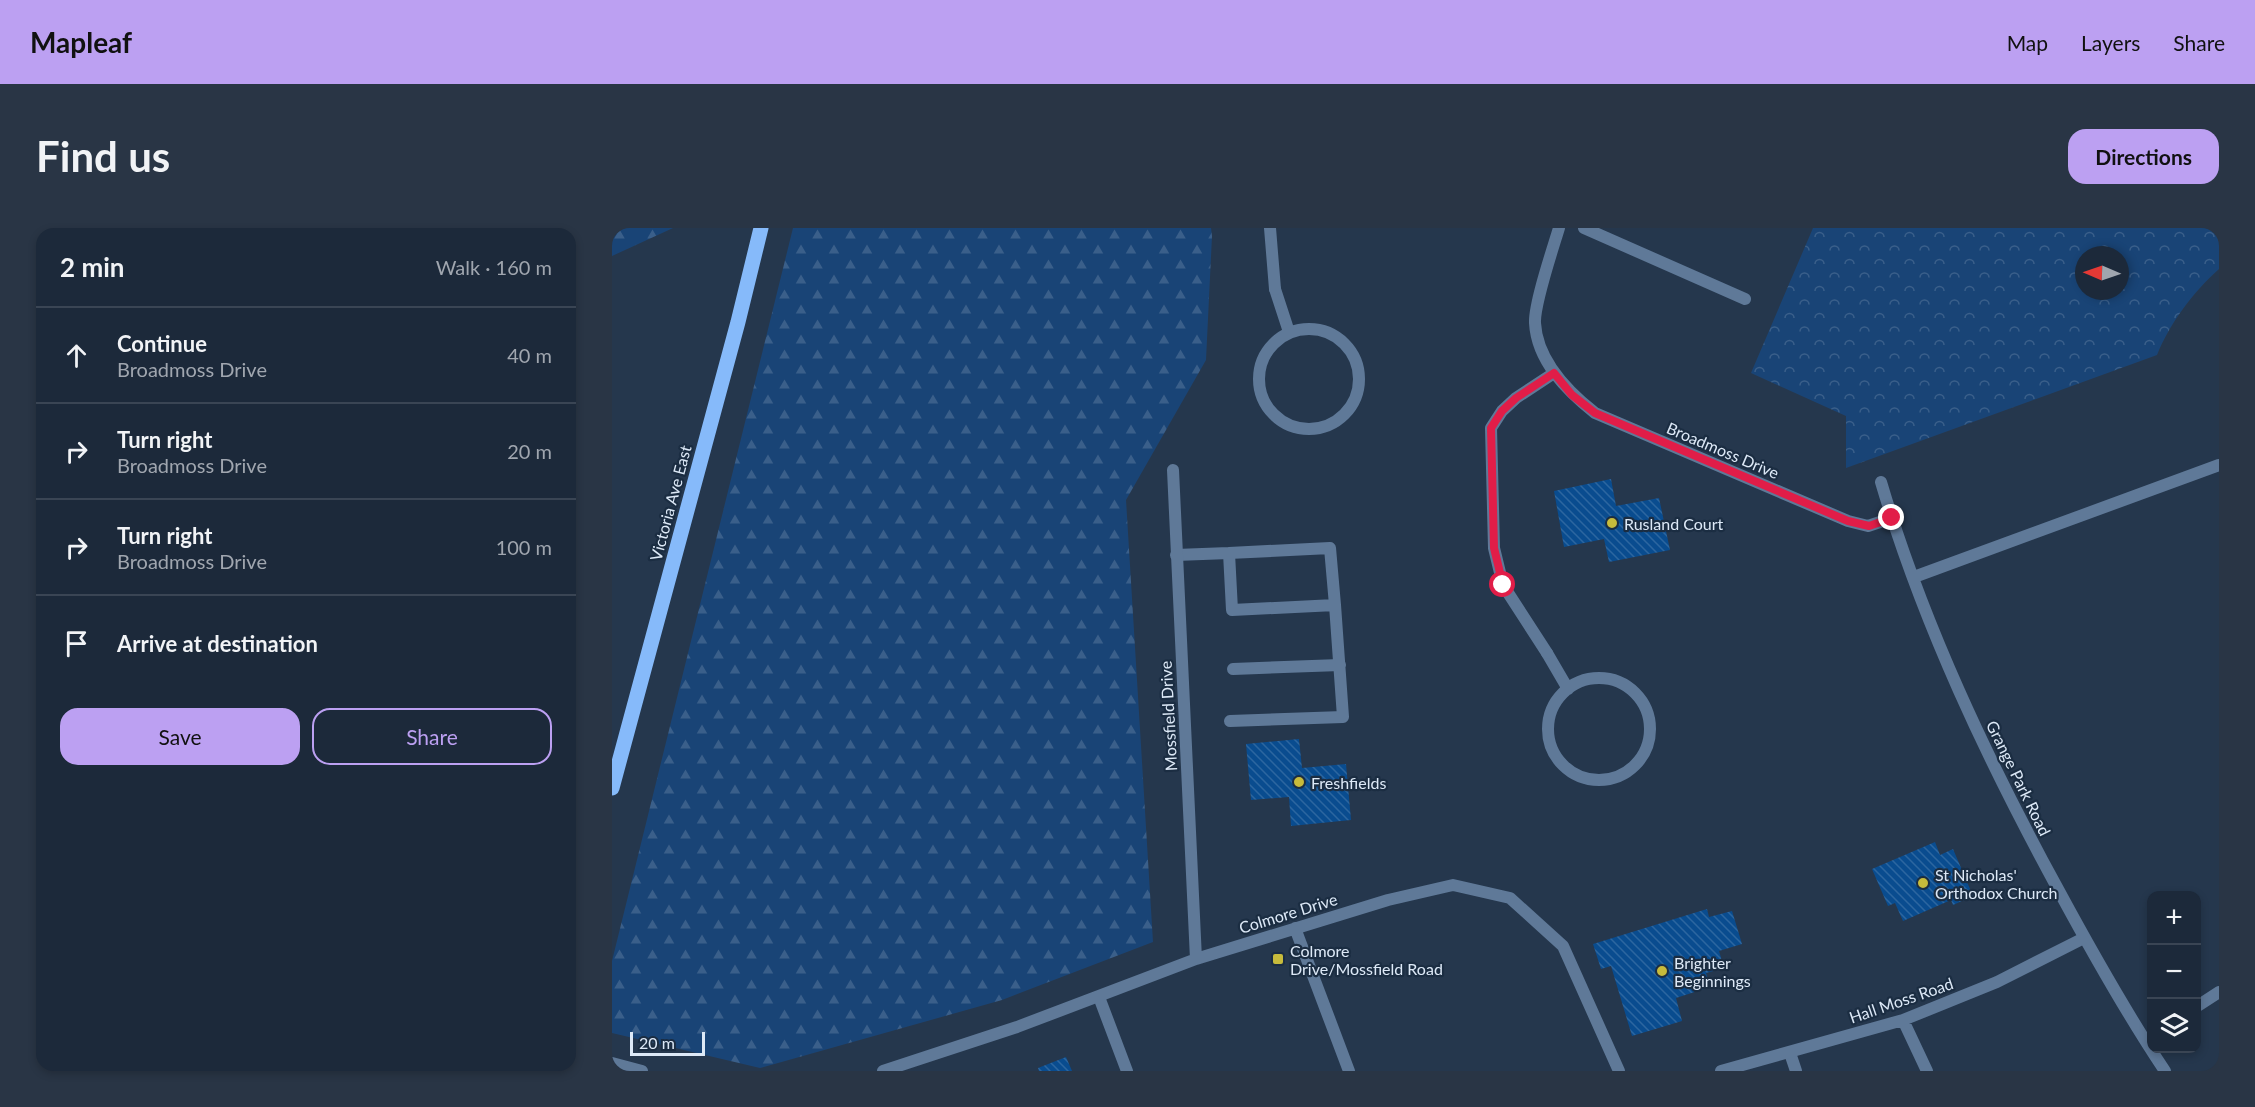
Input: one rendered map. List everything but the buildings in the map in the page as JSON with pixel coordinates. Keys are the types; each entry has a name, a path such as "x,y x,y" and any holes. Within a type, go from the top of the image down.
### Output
{"main road":[{"name":"Victoria Ave East","path":"612,788 738,322 761,228"}],"street":[{"path":"1270,228 1275,289 1289,332"},
{"name":"Broadmoss Drive","path":"1559,228 1535,322 1541,350 1554,373 1572,395 1595,413 1848,521 1869,526 1892,518"},
{"path":"1584,228 1745,299"},
{"path":"1306,328 1323,330 1338,337 1351,349 1358,365 1360,382 1357,399 1347,413 1334,424 1317,429 1301,429 1286,424 1273,414 1264,401 1259,385 1262,362 1275,341 1289,332 1306,328"},
{"path":"1554,373 1509,404 1491,428 1494,548 1503,585 1568,689"},
{"path":"1914,577 2219,465"},
{"name":"Mossfield Drive","path":"1173,470 1196,959"},
{"name":"Grange Park Road","path":"1881,482 1934,630 1992,763 2084,938 2147,1037"},
{"path":"1176,555 1330,548 1343,717 1230,721"},
{"path":"1229,553 1232,609 1335,605"},
{"path":"1233,669 1340,665"},
{"path":"1600,678 1617,681 1632,690 1643,703 1649,719 1650,736 1645,753 1635,767 1621,776 1605,780 1588,780 1573,774 1561,763 1552,749 1548,733 1550,717 1557,701 1568,689 1583,681 1600,678"},
{"name":"Colmore Drive","path":"883,1071 1017,1028 1196,959 1388,900 1453,885 1510,898 1563,946 1619,1071"},
{"path":"1296,928 1348,1071"},
{"name":"Hall Moss Road","path":"1721,1071 1903,1020 1997,982 2084,938"},
{"path":"2201,1004 2219,992"},
{"path":"1099,997 1127,1071"},
{"path":"1903,1020 1927,1071"},
{"path":"1790,1053 1796,1071"},
{"name":"Grange Park Road","path":"2155,1053 2165,1071"},
{"path":"612,1063 642,1071"}],"green space":[{"path":"612,228 673,228 612,256"},
{"path":"793,228 1211,228 1212,236 1206,360 1126,500 1153,942 1002,1000 760,1068 612,1033 612,961"},
{"path":"1813,228 2219,228 2219,269 2183,309 2157,355 1846,468 1846,416 1751,373"}],"place":[{"name":"Rusland Court","path":"1612,523"},
{"name":"Freshfields","path":"1299,782"},
{"name":"St Nicholas' Orthodox Church","path":"1923,883"},
{"name":"Colmore Drive/Mossfield Road","path":"1278,959"},
{"name":"Brighter Beginnings","path":"1662,971"}],"route":[{"path":"1503,585 1494,548 1491,428 1502,411 1516,398 1554,373 1572,395 1595,413 1848,521 1869,526 1892,518"}]}
